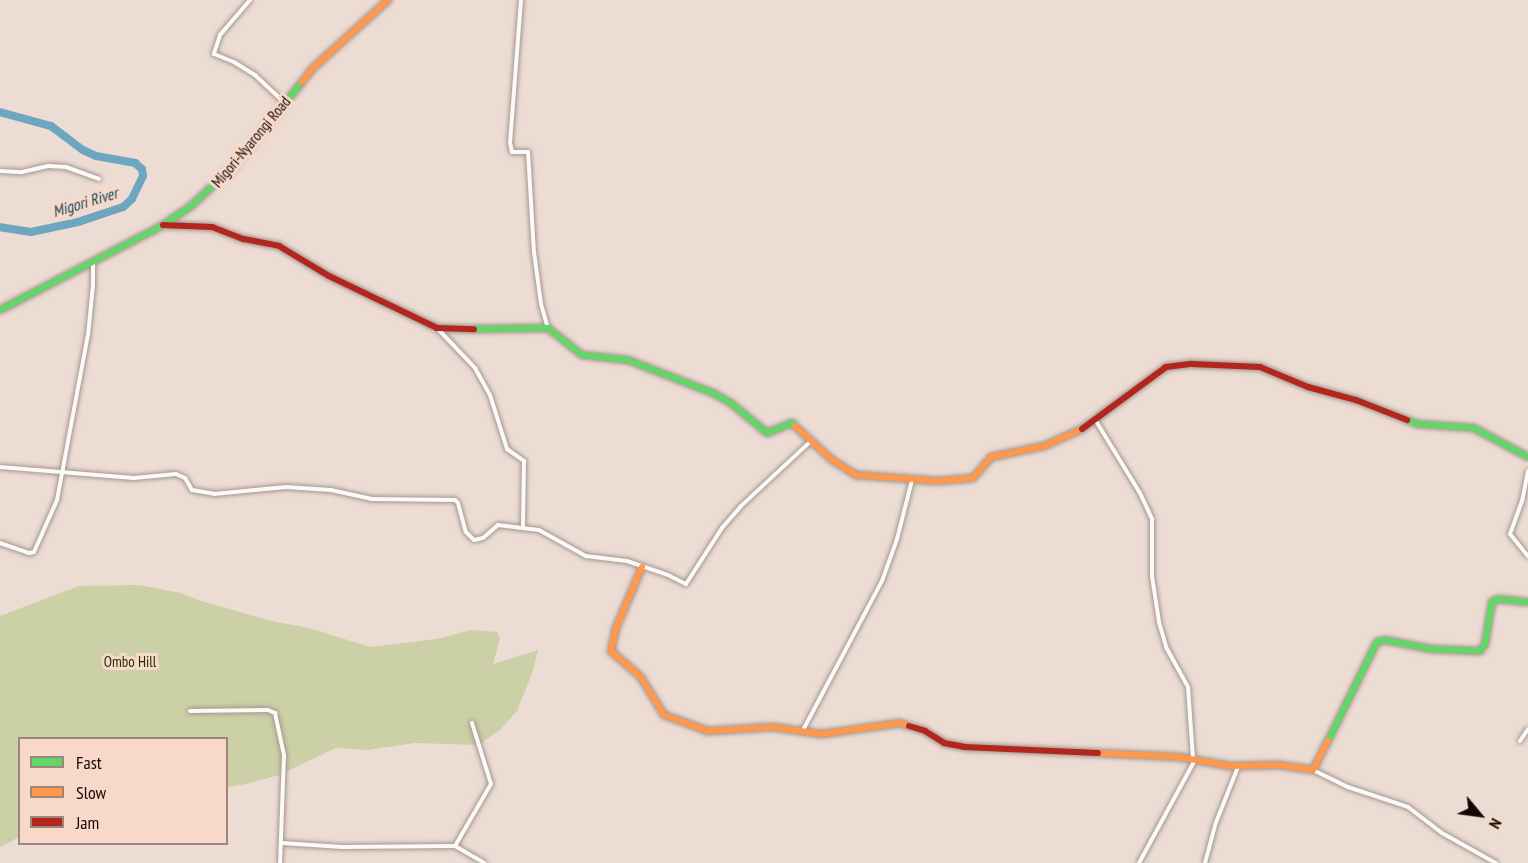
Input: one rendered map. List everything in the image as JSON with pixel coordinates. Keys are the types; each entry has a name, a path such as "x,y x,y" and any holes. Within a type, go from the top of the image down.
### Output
{"street":[{"path":"250,0 220,35 214,54 234,62 256,76 284,102"},
{"name":"Migori-Nyarongi Road","path":"0,310 93,263 163,225 190,207 223,178 324,56 388,0"},
{"path":"521,0 510,143 514,153 528,152 534,252 541,304 548,328 582,355 636,363 727,400 766,432 791,422 831,459 852,474 938,482 973,478 992,457 1057,441 1096,421 1169,366 1203,364 1260,367 1313,389 1356,400 1418,424 1474,428 1528,457"},
{"path":"0,171 22,172 49,166 66,167 99,178"},
{"path":"163,225 217,228 244,239 279,246 330,276 436,328 475,368 490,395 507,449 524,461 523,528"},
{"path":"0,543 29,553 34,552 54,510 64,473 88,335 93,263"},
{"path":"436,328 502,330 548,328"},
{"path":"1096,421 1140,493 1152,519 1152,569 1156,607 1166,647 1188,687 1194,759 1139,863"},
{"path":"0,468 134,478 176,474 185,478 192,490 214,494 286,488 331,490 379,500 450,500 458,503 466,532 474,540 483,538 498,525 544,532 586,555 627,561 668,575 686,584 722,528 741,506 812,440"},
{"path":"1528,471 1522,501 1510,534 1528,556"},
{"path":"802,733 882,581 897,539 912,480"},
{"path":"642,567 610,648 614,656 640,676 664,715 708,731 772,727 822,734 900,723 925,730 946,744 964,747 1194,759 1238,767 1279,765 1313,770 1348,787 1408,807 1442,833 1496,863"},
{"path":"1313,770 1377,642 1385,639 1431,649 1480,651 1485,644 1492,602 1498,599 1528,602"},
{"path":"190,711 271,710 275,713 284,755 280,863"},
{"path":"455,846 491,784 472,723"},
{"path":"1520,741 1528,729"},
{"path":"1205,863 1214,830 1238,767"},
{"path":"282,843 355,847 455,846 485,863"}],"green space":[{"name":"Ombo Hill","path":"139,585 181,593 204,602 272,621 309,628 370,647 437,639 471,630 497,632 500,638 493,664 538,650 533,671 517,711 500,730 478,745 415,743 368,750 336,748 279,775 246,784 228,787 228,737 18,737 18,838 0,847 0,616 79,586"}],"waterway":[{"name":"Migori River","path":"0,112 51,126 83,150 96,156 135,163 142,169 143,176 132,199 123,207 78,222 31,232 0,227"}],"traffic: fast":[{"path":"0,310 163,225 190,207 234,166 302,82"},
{"path":"474,329 548,328 582,355 628,360 715,394 732,404 767,433 792,423 795,426"},
{"path":"1407,420 1418,424 1474,428 1528,457"},
{"path":"1328,741 1377,642 1385,640 1431,649 1480,651 1485,644 1492,602 1498,599 1528,602"}],"traffic: slow":[{"path":"302,82 312,69 388,0"},
{"path":"795,426 831,459 856,475 938,481 973,478 991,457 1044,446 1082,429"},
{"path":"642,567 616,628 611,651 640,676 664,715 708,731 772,727 822,734 900,723 909,726"},
{"path":"1098,753 1179,757 1230,766 1279,765 1313,770 1328,741"}],"traffic: jam":[{"path":"163,225 212,227 244,239 279,246 329,276 437,328 474,329"},
{"path":"1082,429 1166,367 1192,364 1260,367 1308,387 1356,400 1407,420"},
{"path":"909,726 925,731 944,743 964,747 1098,753"}]}
